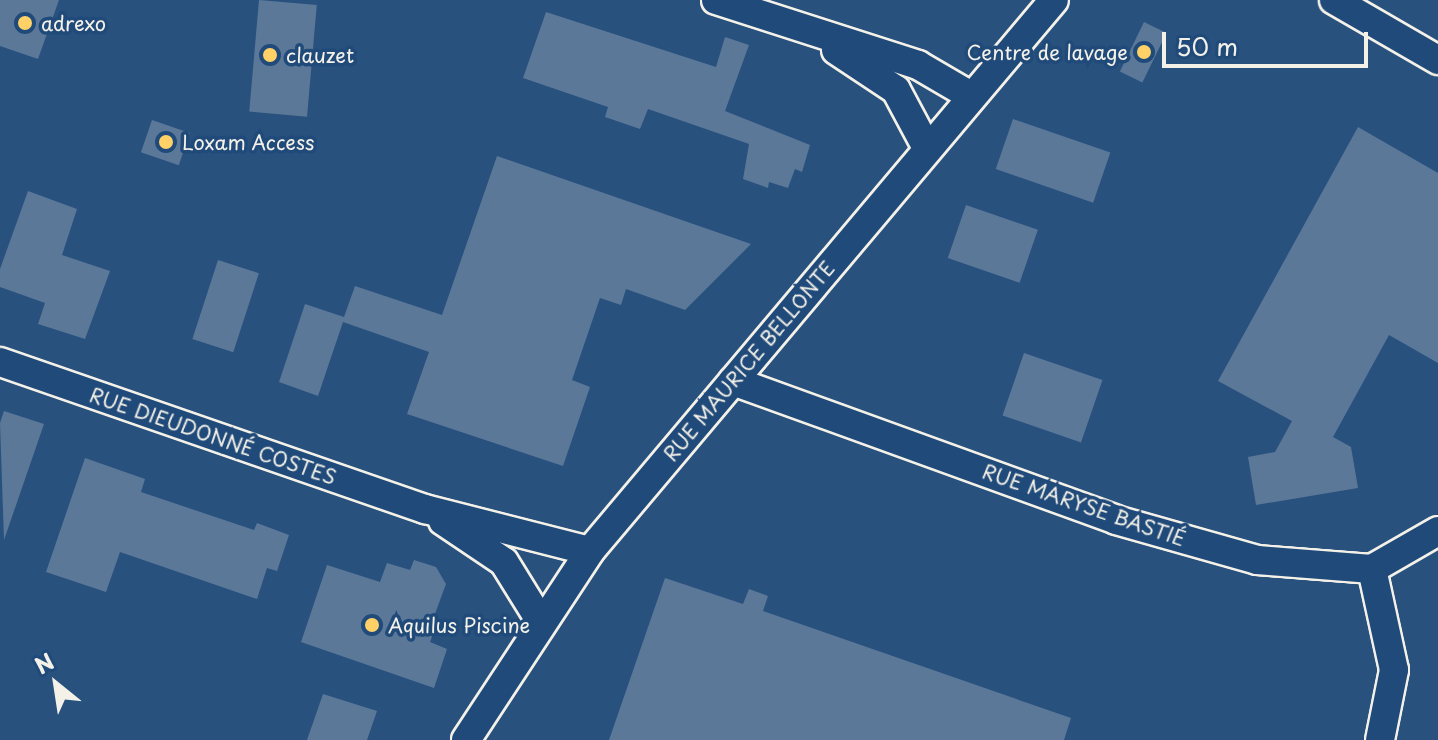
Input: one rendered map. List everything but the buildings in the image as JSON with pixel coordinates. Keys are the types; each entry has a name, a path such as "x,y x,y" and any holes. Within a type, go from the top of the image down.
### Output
{"street":[{"path":"716,0 812,34 918,65 971,96"},
{"name":"RUE MAURICE BELLONTE","path":"466,740 540,620 590,551 1054,0"},
{"path":"1334,0 1438,60"},
{"path":"812,34 896,90 927,148"},
{"name":"RUE DIEUDONNÉ COSTES","path":"0,362 425,509 590,551"},
{"name":"RUE MARYSE BASTIÉ","path":"733,381 1116,520 1257,560 1372,569"},
{"name":"RUE DIEUDONNÉ COSTES","path":"425,509 504,562 540,620"},
{"path":"1380,740 1394,670 1372,569 1438,531"}],"place":[{"name":"adrexo","path":"25,23"},
{"name":"Centre de lavage","path":"1144,52"},
{"name":"clauzet","path":"270,55"},
{"name":"Loxam Access","path":"166,142"},
{"name":"Aquilus Piscine","path":"372,625"}]}
